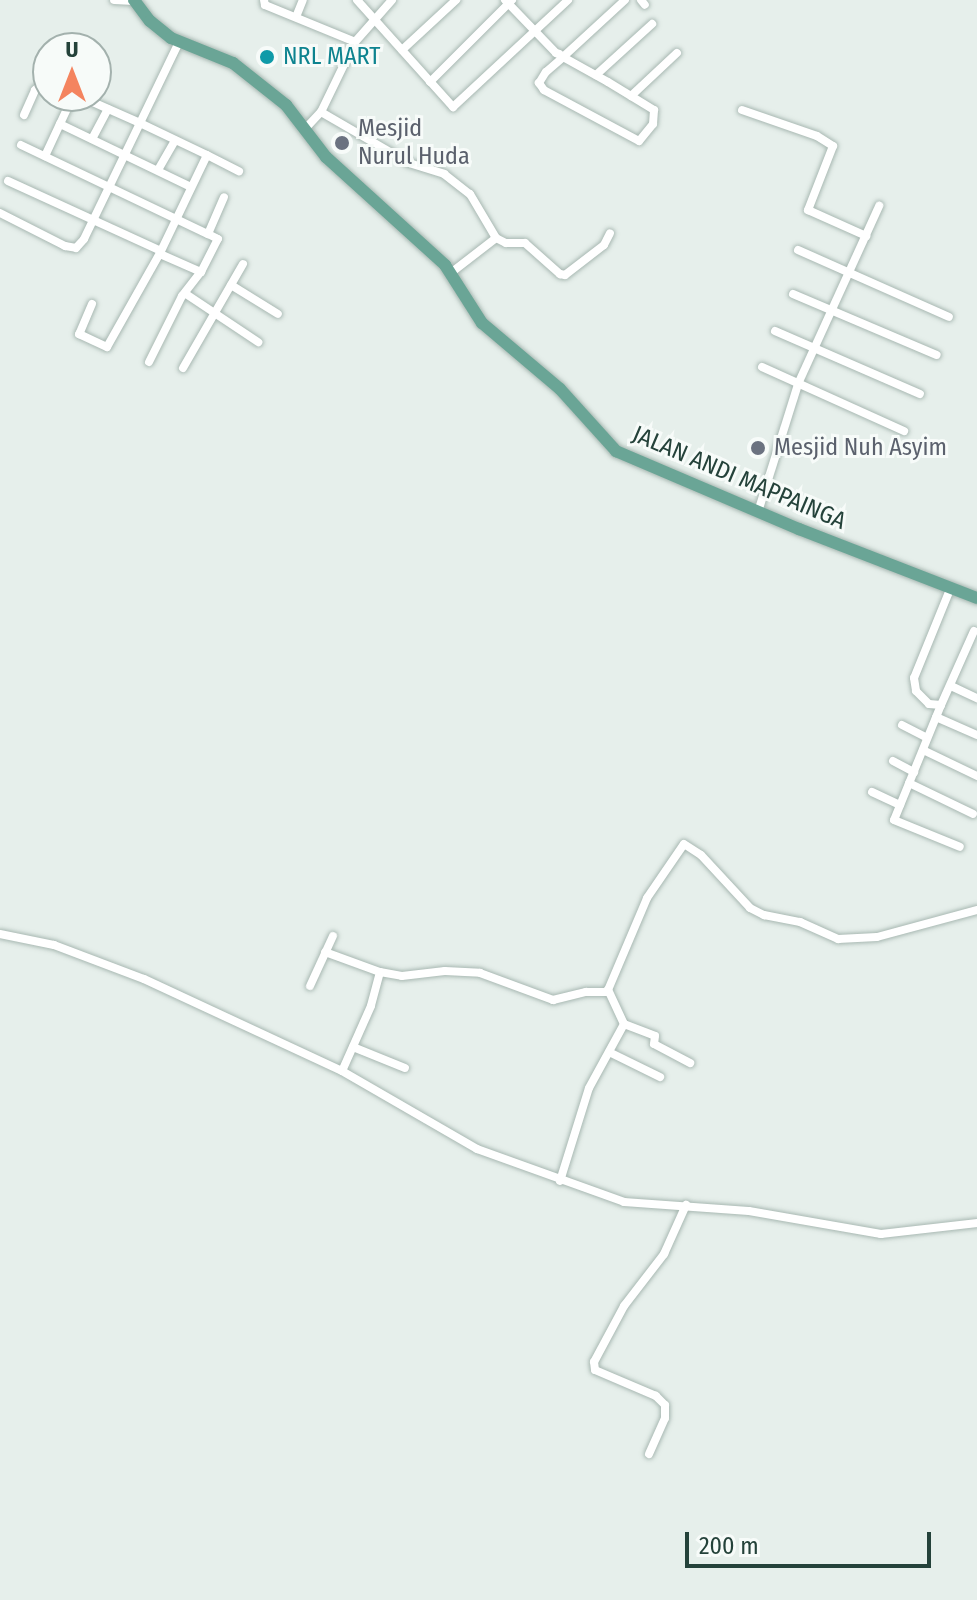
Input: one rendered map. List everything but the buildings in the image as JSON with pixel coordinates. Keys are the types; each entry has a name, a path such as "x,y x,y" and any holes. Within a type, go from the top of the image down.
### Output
{"main road":[{"name":"JALAN ANDI MAPPAINGA","path":"134,1 150,21 179,42 243,70 286,105 326,157 452,272 482,323 560,389 616,451 758,512 977,598"}],"street":[{"path":"114,0 134,1"},
{"path":"264,0 265,5 355,42"},
{"path":"296,17 303,0"},
{"path":"357,0 453,107 568,0"},
{"path":"304,130 321,112 355,42 392,0"},
{"path":"402,50 456,0"},
{"path":"430,82 508,1 534,31 563,57 631,96 655,114 653,124 639,141 541,87 540,80 563,57 625,0"},
{"path":"596,75 652,24"},
{"path":"0,213 71,248 79,245 94,221 179,42"},
{"path":"631,96 677,53"},
{"path":"24,115 32,97"},
{"path":"742,110 817,136 833,146 808,210 866,236"},
{"path":"112,111 239,171"},
{"path":"45,156 67,112"},
{"path":"92,139 106,112"},
{"path":"321,112 409,163 453,179 479,206 496,238 506,243 525,243 565,275 604,245 610,233"},
{"path":"60,124 191,187"},
{"path":"158,170 175,140"},
{"path":"21,145 218,239 201,272 182,296 149,362"},
{"path":"92,304 79,334 107,347 161,253 207,155"},
{"path":"8,181 201,272"},
{"path":"208,234 224,197"},
{"path":"758,512 798,384 879,206"},
{"path":"452,272 496,238"},
{"path":"798,250 949,317"},
{"path":"183,368 243,264"},
{"path":"231,285 278,314"},
{"path":"186,294 215,310 258,342"},
{"path":"793,294 937,355"},
{"path":"775,331 920,394"},
{"path":"762,367 904,431"},
{"path":"941,705 929,704 916,691 914,678 951,587"},
{"path":"960,847 894,820 974,631"},
{"path":"966,650 977,655"},
{"path":"951,686 977,698"},
{"path":"936,717 977,735"},
{"path":"902,725 927,738"},
{"path":"923,750 977,776"},
{"path":"893,761 914,772"},
{"path":"909,783 973,814"},
{"path":"872,792 900,805"},
{"path":"690,1063 654,1044 655,1036 624,1024 608,992 647,898 684,844 701,855 750,908 764,915 800,922 838,939 877,937 977,910"},
{"path":"0,934 34,939 99,961 342,1071 459,1140 560,1181 624,1202 749,1211 871,1233 977,1223"},
{"path":"310,986 333,936"},
{"path":"325,952 380,972 402,976 451,971 480,973 553,1000 586,992 608,992"},
{"path":"342,1071 371,1006 380,972"},
{"path":"560,1181 589,1088 624,1024"},
{"path":"353,1047 405,1068"},
{"path":"609,1052 660,1077"},
{"path":"649,1454 665,1418 665,1405 656,1396 595,1370 594,1362 624,1306 664,1254 686,1205"}],"place":[{"name":"NRL MART","path":"267,57"},
{"name":"Mesjid Nurul Huda","path":"342,143"},
{"name":"Mesjid Nuh Asyim","path":"758,448"}]}
